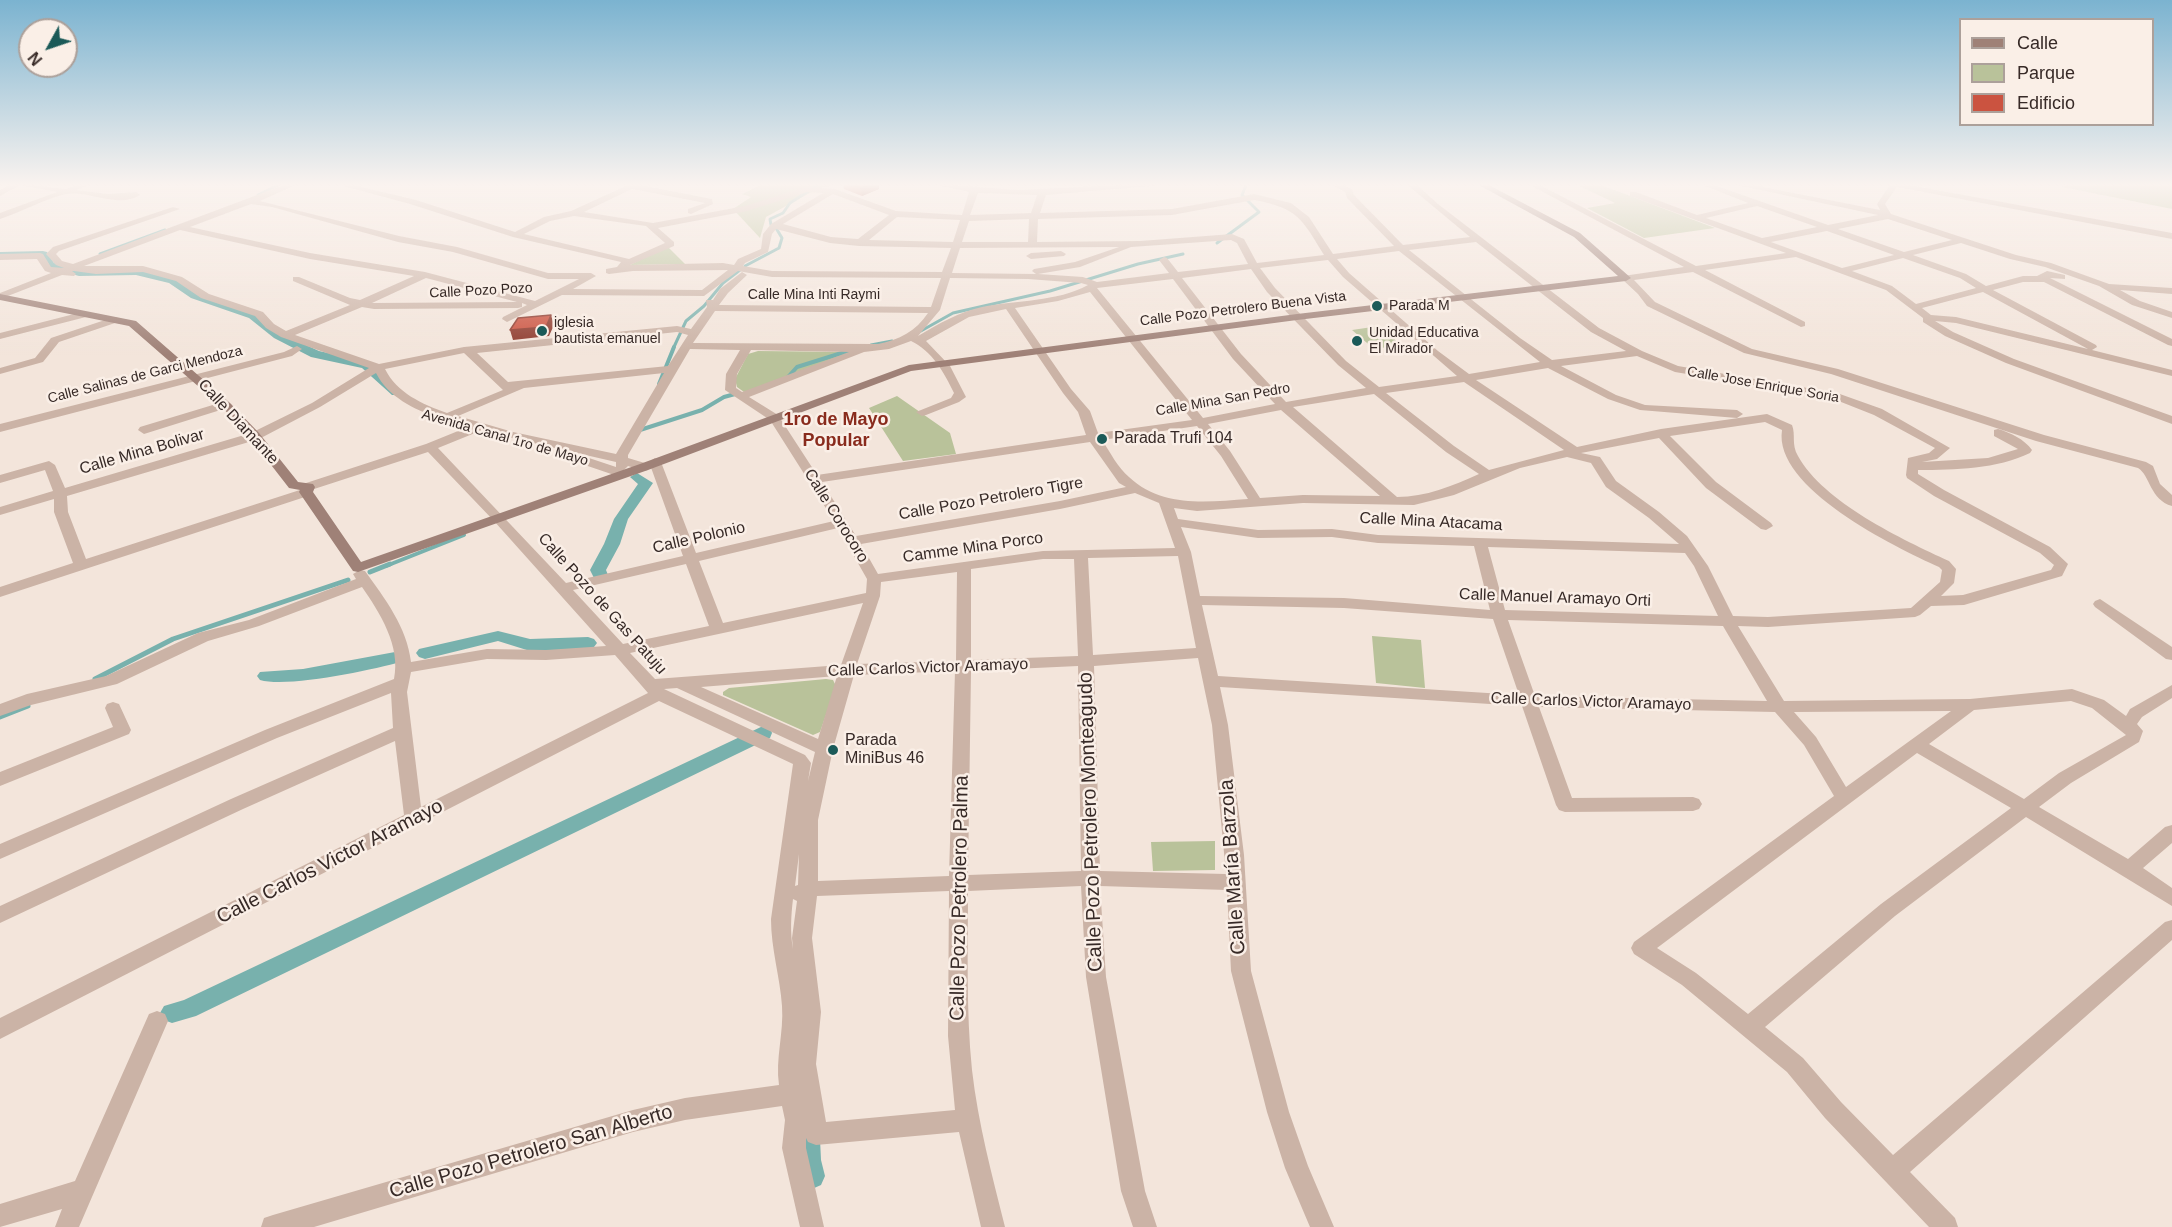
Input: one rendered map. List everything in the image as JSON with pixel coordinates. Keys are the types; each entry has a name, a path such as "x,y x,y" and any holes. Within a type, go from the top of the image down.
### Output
{"street":[{"path":"82,240 56,249 51,254 59,263 75,268 96,271 143,269 179,279 205,296 259,314 270,326 285,335 373,370"},
{"path":"0,296 143,240"},
{"path":"239,240 310,256 424,275 536,304"},
{"path":"405,240 454,249 548,276 591,276"},
{"path":"538,240 631,262"},
{"name":"Calle Pozo Pozo","path":"296,279 338,298 359,304 399,308 536,304 591,276 609,272 670,244 666,240"},
{"path":"704,293 738,267 741,261 765,250 767,240"},
{"path":"837,240 859,243 956,245 1140,244 1189,240"},
{"path":"859,243 862,240"},
{"path":"915,339 935,310 958,240"},
{"path":"1032,240 1032,245"},
{"path":"1239,240 1271,290 1326,344 1341,363 1450,449 1488,475"},
{"path":"1319,240 1346,275 1464,378 1569,452 1596,460 1611,484 1654,515 1682,539 1701,566 1726,620 1778,705 1810,741 1844,798"},
{"path":"1393,240 1461,297 1550,364 1597,390 1644,408 1767,418 1788,428 1784,436 1786,446 1812,482 1892,540 1944,564 1949,569 1947,583 1928,602"},
{"path":"686,346 867,349 915,339 961,317 982,310 1094,287 1469,240"},
{"name":"Calle Jose Enrique Soria","path":"1481,240 1595,330 1638,353 1685,371 1821,392 1878,412 1944,448 1933,456 1912,461 1912,466"},
{"path":"1583,240 1642,292 1651,304 1738,347 1834,370 2065,445 2134,462 2150,470 2149,478 2172,502"},
{"path":"1639,240 1801,324"},
{"path":"1757,240 1889,288 1929,318 1956,320 2172,373"},
{"path":"1761,242 1769,240"},
{"path":"1861,240 1963,276 2005,301 2122,361"},
{"path":"1840,271 1961,240"},
{"path":"1963,240 2048,265 2102,284 2136,303 2172,315"},
{"path":"1028,276 1033,272 1077,265 1140,244"},
{"path":"1031,256 1106,255"},
{"name":"Calle Pozo Petrolero Buena Vista","path":"361,575 622,467 649,464 896,371 1214,327 1695,270 1796,255"},
{"path":"0,257 40,256 48,268 62,273 94,275 123,273 160,281 188,297 249,317 260,328 297,349 330,362 373,370"},
{"path":"1164,260 1214,327 1284,405 1395,502"},
{"path":"609,272 633,268 738,267 772,274 1028,276 1083,280 1094,287 1132,338 1226,454 1256,502"},
{"path":"622,467 628,442 694,333 733,281 750,271"},
{"path":"2045,279 2043,274 2102,284 2172,291"},
{"path":"285,335 424,275"},
{"path":"1916,307 2023,279 2045,279 2172,343"},
{"path":"555,294 587,291 704,293 710,296 713,308"},
{"name":"Calle Diamante","path":"0,296 82,315 132,323 226,405 255,436 294,485 307,490 387,612 402,651 403,675 399,692 414,819"},
{"path":"507,319 536,304"},
{"path":"1009,306 1038,352 1056,372 1067,391 1084,411 1093,437 1124,480 1135,489 1165,502 1197,507 1303,499 1414,501 1438,495 1488,475 1569,452 1661,433 1767,418"},
{"name":"Calle Mina Inti Raymi","path":"713,308 935,310"},
{"path":"0,336 82,315"},
{"path":"1929,318 1927,320 1929,323 1949,334 2002,357 2081,389 2172,420"},
{"path":"0,371 39,360 55,340 114,320"},
{"name":"Calle Mina Bolivar","path":"0,511 255,436 316,405 373,370 457,350 468,351 677,329 694,333"},
{"path":"915,339 947,368 960,397 922,412"},
{"path":"747,348 729,379 731,390 741,396 867,349"},
{"name":"Calle Salinas de Garci Mendoza","path":"0,428 288,354 297,349"},
{"path":"468,351 508,388"},
{"name":"Calle Mina San Pedro","path":"813,479 1200,422 1284,405 1550,364 1638,353"},
{"path":"442,419 508,388 672,369"},
{"name":"Avenida Canal 1ro de Mayo","path":"373,370 396,392 442,419 538,450 622,467"},
{"path":"1907,395 2013,440 2026,450 2009,456 1962,465 1912,466 1912,475 1939,493 2045,550 2061,564 2057,573 1964,600 1928,602"},
{"name":"Calle Corocoro","path":"741,396 774,418 842,523 874,579 873,596 847,670 825,749"},
{"path":"144,430 226,405"},
{"name":"Avenida Canal 1ro de Mayo","path":"442,419 553,446 622,467"},
{"path":"0,592 307,490 430,447 471,430"},
{"path":"1661,433 1711,484 1766,526"},
{"name":"Calle Pozo de Gas Patuju","path":"430,447 499,518 655,690 799,759 802,766 785,899"},
{"path":"649,464 692,558 718,629"},
{"path":"0,478 49,465 60,493 61,512 81,566"},
{"name":"Calle Pozo Petrolero Tigre","path":"852,541 1060,505 1135,489"},
{"name":"Calle María Barzola","path":"1165,502 1184,552 1212,681 1229,790 1241,972 1278,1112 1297,1168 1322,1227"},
{"name":"Calle Mina Atacama","path":"1174,522 1258,534 1332,533 1362,538 1689,549"},
{"name":"Calle Polonio","path":"563,588 842,523"},
{"path":"1479,543 1527,701 1565,805 1693,804"},
{"name":"Camme Mina Porco","path":"874,579 1042,555 1184,552"},
{"name":"Calle Pozo Petrolero Monteagudo","path":"1081,555 1096,977 1133,1191 1145,1227"},
{"name":"Calle Pozo Petrolero Palma","path":"964,566 965,666 958,881 958,1004 961,1071 968,1120 993,1227"},
{"path":"0,710 27,700 111,680 203,637 254,623 361,575"},
{"path":"0,852 403,675 487,654 546,655 619,650 873,596"},
{"name":"Calle Manuel Aramayo Orti","path":"1194,600 1333,603 1499,615 1768,622 1915,612 1928,602"},
{"path":"2100,604 2172,655"},
{"name":"Calle Carlos Victor Aramayo","path":"0,1029 414,819 655,690 680,684 847,670 1085,661 1205,652"},
{"name":"Calle Carlos Victor Aramayo","path":"1212,681 1527,701 1745,707 1970,705 2072,695 2098,704 2128,725"},
{"path":"680,684 825,749 809,820 808,889 802,938 810,1012 805,1064 816,1134 968,1120"},
{"path":"1749,1027 1888,910 2065,778 2133,738 2135,731 2128,725 2136,713 2172,691"},
{"path":"1946,1227 1833,1110 1795,1065 1689,979 1641,948 1970,705"},
{"path":"0,780 123,730 113,708"},
{"path":"0,915 237,804 402,731"},
{"path":"1916,744 2129,869 2172,898"},
{"path":"2129,869 2172,832"},
{"path":"812,1227 794,1148 796,1120 788,1070 793,1008 781,938 781,920 785,899 808,889 958,881 1091,878 1235,882"},
{"path":"1892,1172 2172,928"},
{"path":"67,1227 157,1021"},
{"name":"Calle Pozo Petrolero San Alberto","path":"273,1227 633,1121 685,1109 792,1094"},
{"path":"0,1216 85,1190"}],"green space":[{"path":"667,246 685,264 630,265"},
{"path":"1379,326 1401,345 1374,349 1352,330"},
{"path":"758,351 852,352 744,392 737,387 735,379 748,354"},
{"path":"897,396 950,433 956,454 903,461 869,408"},
{"path":"1372,636 1421,640 1425,688 1376,683"},
{"path":"833,680 836,686 820,732 813,735 723,695 723,692 729,688"},
{"path":"1215,841 1215,870 1153,871 1151,842"}],"building":[{"path":"551,315 546,327 510,330 518,318"}],"waterway":[{"path":"100,254 137,240"},
{"path":"745,266 779,248 781,240"},
{"path":"1217,243 1221,240"},
{"path":"0,255 43,254 50,265 79,273 136,272 173,281 195,296 253,316 278,336 315,354 366,365 396,392"},
{"path":"919,332 953,313 1050,291 1138,264 1183,254"},
{"path":"673,349 686,321 704,306 723,283 740,270"},
{"path":"871,345 892,341"},
{"path":"659,384 674,347"},
{"path":"788,377 797,367 848,351"},
{"path":"640,430 702,410 724,397 735,394"},
{"path":"600,575 598,570 612,544 621,519 646,483 637,477"},
{"path":"386,566 464,535"},
{"path":"370,572 390,564"},
{"path":"95,679 173,639 348,580"},
{"path":"425,653 498,636 530,645 588,643"},
{"path":"266,676 303,675 395,658"},
{"path":"0,717 28,706"},
{"path":"172,1013 188,1009 763,733"},
{"path":"806,1118 808,1160 812,1176"}],"place":[{"name":"Parada M","path":"1377,306"},
{"name":"iglesia bautista emanuel","path":"542,331"},
{"name":"Unidad Educativa El Mirador","path":"1357,341"},
{"name":"Parada Trufi 104","path":"1102,439"},
{"name":"Parada MiniBus 46","path":"833,750"}],"district":[{"name":"1ro de Mayo Popular","path":"836,430"}]}
